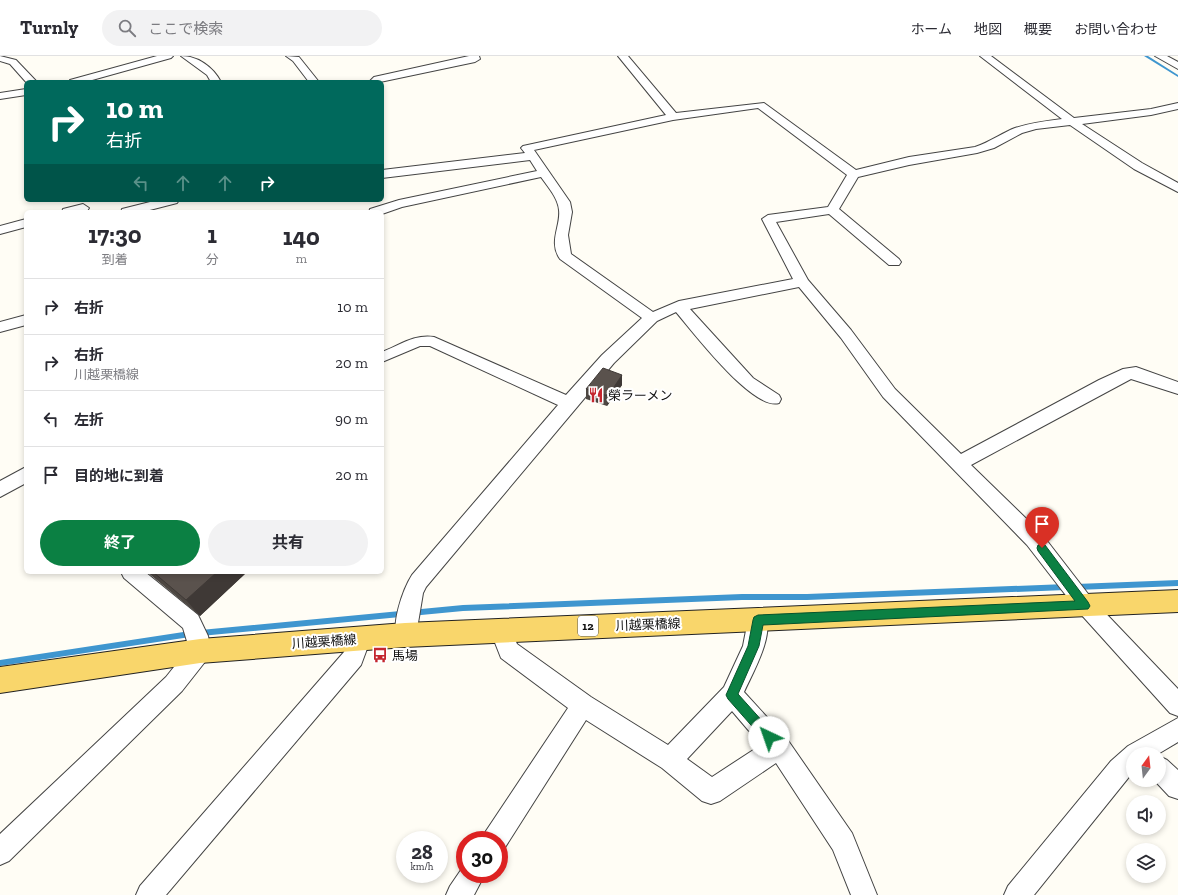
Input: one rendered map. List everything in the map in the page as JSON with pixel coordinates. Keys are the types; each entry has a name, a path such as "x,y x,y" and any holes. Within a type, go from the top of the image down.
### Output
{"main road":[{"name":"川越栗橋線","path":"0,680 125,660 200,651 360,638 501,630 1178,601"}],"street":[{"path":"81,80 168,56"},
{"path":"186,56 211,73 215,80"},
{"path":"291,56 296,59 312,80"},
{"path":"377,80 475,59 474,56"},
{"path":"623,56 673,117"},
{"path":"985,56 1071,121 1138,166 1178,188"},
{"path":"1160,56 1178,66"},
{"path":"0,58 13,62 30,80"},
{"path":"0,96 24,93"},
{"path":"652,318 566,256 560,235 566,212 564,202 527,148 673,117 760,105 854,174"},
{"path":"832,210 854,174 909,161 977,150 990,146 1018,130 1035,126 1151,112 1178,106"},
{"path":"384,174 533,156"},
{"path":"381,210 399,204 545,173"},
{"path":"135,210 165,202"},
{"path":"894,262 832,210 768,219 802,282 846,334 889,393 1034,539 1057,567 1084,606 1178,706"},
{"path":"0,230 24,224"},
{"path":"405,635 412,591 419,581 569,403 608,359 652,318 679,306 802,282"},
{"path":"679,306 747,382 773,399"},
{"path":"0,327 24,321"},
{"path":"384,356 423,340 433,341 569,403"},
{"path":"959,463 1105,384 1129,374 1136,373 1176,389"},
{"path":"0,852 174,684 200,651 197,636 190,622 133,574"},
{"path":"670,760 732,695 754,646 758,620"},
{"path":"501,630 509,651 583,705 670,760 712,792 779,747"},
{"path":"149,895 353,658 360,638"},
{"path":"732,695 779,747 843,842 864,895"},
{"path":"501,831 583,705"},
{"path":"1149,747 1178,729"},
{"path":"1017,895 1119,769 1126,763"},
{"path":"1166,775 1178,787"},
{"path":"459,895 466,883"}],"building":[{"path":"603,368 622,375 608,396 586,389"},
{"path":"155,574 215,574 186,600"}],"waterway":[{"path":"1146,56 1178,76"},
{"path":"1076,587 1178,583"},
{"path":"0,663 190,634 463,608 742,597 807,597 1066,587"}],"place":[{"name":"榮ラーメン","path":"596,395"},
{"name":"馬場","path":"380,655"}],"route":[{"path":"769,737 732,695 754,646 758,620 1084,606 1042,548"}]}
